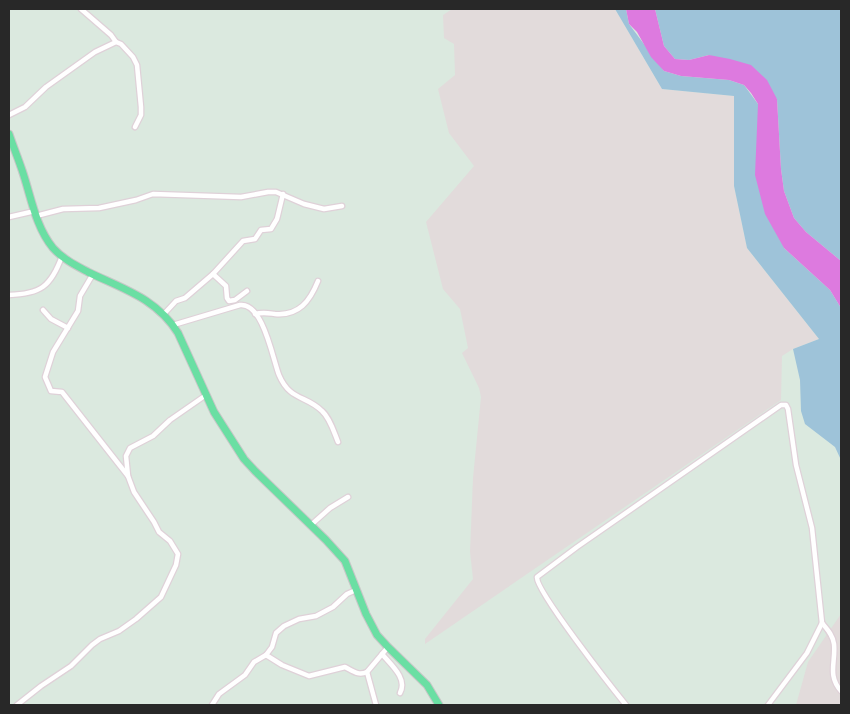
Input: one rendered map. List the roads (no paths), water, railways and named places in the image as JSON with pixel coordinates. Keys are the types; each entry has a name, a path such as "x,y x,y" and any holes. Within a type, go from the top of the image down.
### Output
{"main road":[{"path":"9,134 36,214 48,241 62,256 93,274 146,300 164,314 173,326 214,412 249,466 311,525 345,561 371,625 388,647 427,685 439,705"}],"street":[{"path":"81,9 111,35 116,42 122,44 138,64 141,107 140,115 134,127"},
{"path":"9,115 25,107 46,88 95,52 116,42"},
{"path":"9,217 70,208 99,208 136,200 153,194 241,197 268,192 283,194 304,204 324,209 342,206"},
{"path":"164,314 176,302 185,298 213,274 242,241 255,239 261,230 271,229 281,207 283,194"},
{"path":"9,295 38,291 47,284 59,267 62,256"},
{"path":"93,274 80,296 78,312 53,352 45,377 51,391 62,392 128,476"},
{"path":"213,274 226,286 229,301 236,300 247,291"},
{"path":"255,314 295,311 304,306 311,297 318,281"},
{"path":"173,326 243,304 250,308 272,346 278,373 284,387 322,411 338,442"},
{"path":"43,310 51,319 68,328"},
{"path":"17,705 71,666 100,639 119,631 148,610 161,597 171,578 178,554 170,541 159,532 134,492 128,476 126,456 130,448 153,436 170,420 206,395"},
{"path":"626,705 601,676 551,604 537,582 537,577 577,547 782,405 786,405 788,409 796,465 812,528 822,622 832,635 834,643 833,674 841,692"},
{"path":"311,525 330,508 348,497"},
{"path":"212,705 219,694 245,676 254,662 266,655 272,647 276,633 284,626 299,619 316,616 333,607 347,594 356,590"},
{"path":"768,705 807,653 822,622"},
{"path":"266,655 282,665 309,676 345,667 354,673 362,674 367,672 388,647"},
{"path":"382,654 402,680 400,692"},
{"path":"367,672 376,705"}]}
